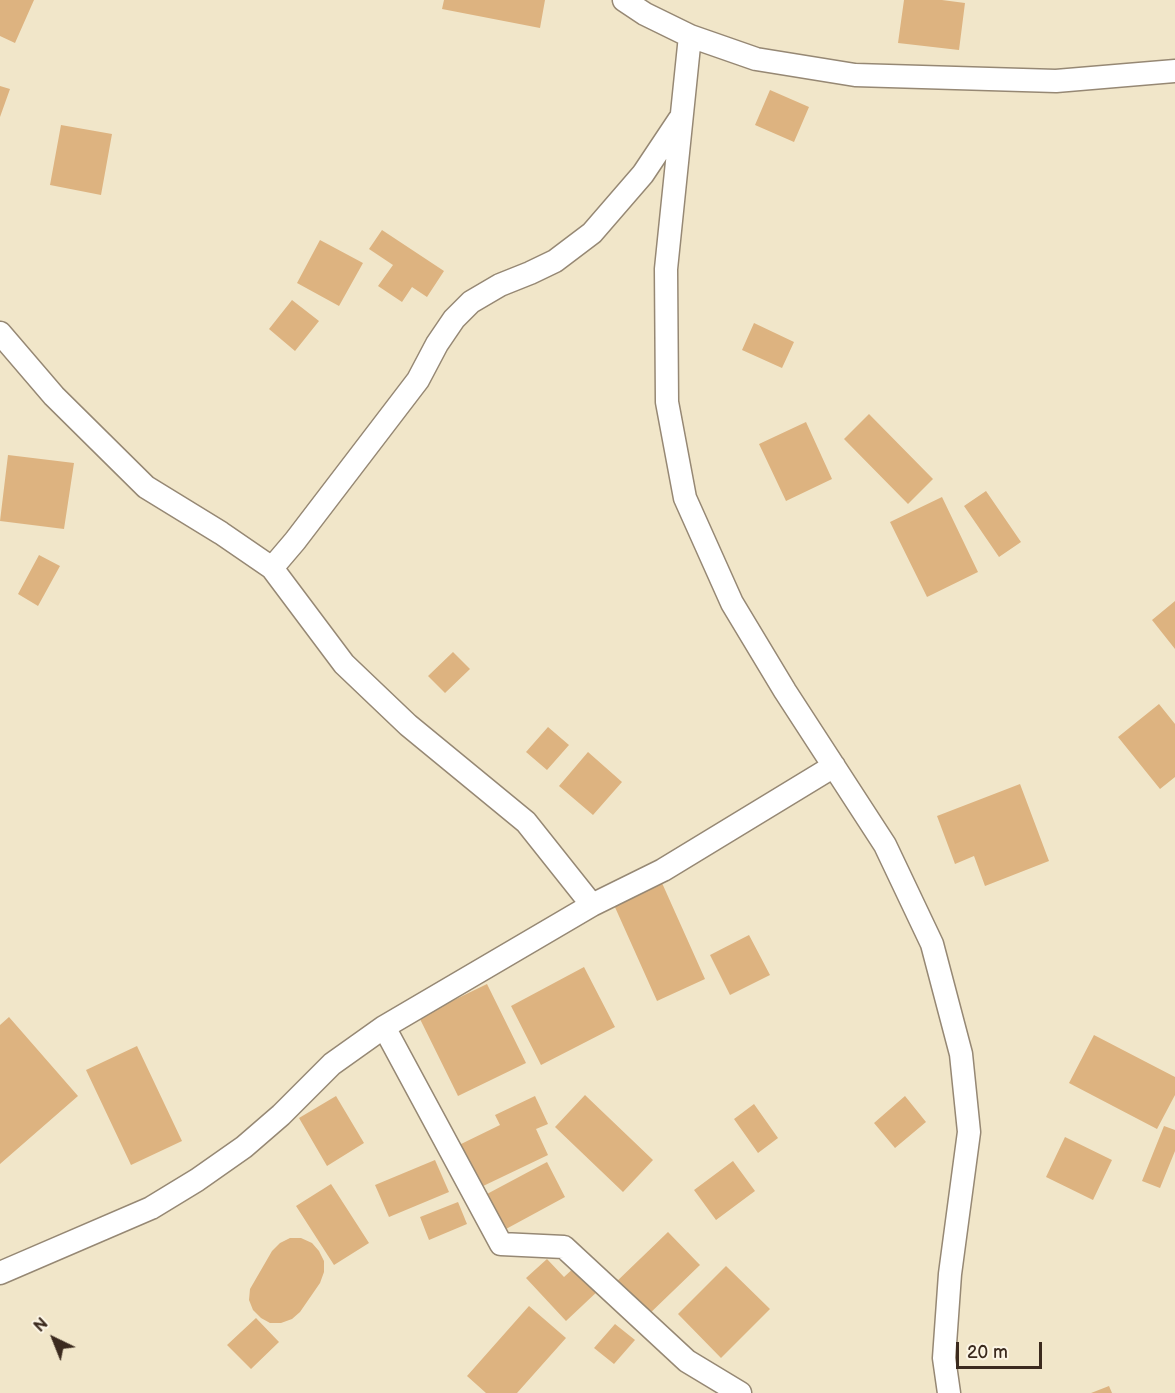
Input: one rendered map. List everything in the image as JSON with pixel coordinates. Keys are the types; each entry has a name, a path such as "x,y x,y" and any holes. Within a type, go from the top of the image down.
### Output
{"street":[{"path":"624,0 645,14 690,36 756,59 855,75 1056,81 1175,71"},
{"path":"690,36 666,269 667,402 685,498 732,603 785,691 885,844 932,944 961,1054 969,1132 950,1274 944,1358 949,1393"},
{"path":"272,568 418,380 453,319 471,302 500,285 555,261 592,233 643,174 681,117"},
{"path":"0,333 54,396 146,487 221,533 272,568 344,664 408,725 526,822 592,905"},
{"path":"0,1273 151,1208 197,1180 244,1147 281,1115 332,1064 384,1027 592,905 663,870 834,766"},
{"path":"384,1027 501,1244 564,1247 687,1361 740,1393"}],"building":[{"path":"0,0 34,0 15,43 0,36"},
{"path":"444,0 545,0 540,28 442,9"},
{"path":"904,0 942,0 965,3 959,50 898,43"},
{"path":"0,86 10,89 0,117"},
{"path":"770,90 809,107 794,142 755,125"},
{"path":"61,125 112,134 101,195 50,185"},
{"path":"382,230 444,271 427,297 412,287 402,302 378,286 393,265 369,249"},
{"path":"320,240 363,263 339,306 297,283"},
{"path":"292,300 319,321 295,351 269,329"},
{"path":"754,323 794,342 782,368 742,350"},
{"path":"869,414 933,479 908,504 844,439"},
{"path":"806,422 832,479 786,501 759,444"},
{"path":"8,455 74,463 64,529 0,521"},
{"path":"986,491 1021,542 999,557 964,506"},
{"path":"942,497 978,572 927,597 890,522"},
{"path":"39,555 60,566 38,606 18,594"},
{"path":"1175,601 1175,649 1152,620"},
{"path":"453,652 470,669 445,693 428,676"},
{"path":"1159,704 1175,724 1175,777 1160,789 1118,737"},
{"path":"548,727 569,745 547,770 526,752"},
{"path":"588,752 622,782 593,815 559,786"},
{"path":"1020,784 1049,861 985,886 974,856 955,864 937,816"},
{"path":"662,883 705,979 657,1001 614,905"},
{"path":"749,935 770,975 730,995 710,955"},
{"path":"584,967 615,1027 541,1065 511,1006"},
{"path":"487,984 526,1063 458,1096 419,1017"},
{"path":"9,1017 78,1096 0,1164 0,1025"},
{"path":"1094,1035 1175,1077 1175,1095 1157,1129 1069,1083"},
{"path":"137,1046 182,1141 131,1165 86,1070"},
{"path":"585,1095 653,1160 623,1192 555,1127"},
{"path":"336,1096 364,1143 327,1166 299,1118"},
{"path":"535,1096 548,1124 536,1129 548,1155 479,1188 459,1145 500,1125 495,1115"},
{"path":"905,1096 926,1122 895,1148 874,1123"},
{"path":"754,1104 778,1138 758,1153 734,1119"},
{"path":"1164,1126 1175,1130 1175,1151 1160,1188 1142,1181"},
{"path":"1065,1137 1112,1160 1093,1200 1046,1177"},
{"path":"435,1160 449,1192 389,1217 375,1185"},
{"path":"733,1161 755,1191 716,1220 694,1190"},
{"path":"547,1162 565,1197 506,1229 487,1194"},
{"path":"331,1184 369,1243 334,1265 296,1206"},
{"path":"458,1202 467,1224 429,1240 420,1217"},
{"path":"668,1232 700,1265 645,1318 613,1285"},
{"path":"290,1238 301,1238 312,1243 324,1261 324,1272 320,1283 300,1312 292,1319 281,1323 270,1323 253,1310 249,1300 250,1289 272,1251 280,1243"},
{"path":"547,1259 564,1277 577,1265 600,1289 566,1321 526,1278"},
{"path":"726,1266 770,1309 721,1358 678,1314"},
{"path":"529,1306 566,1338 517,1393 486,1393 467,1376"},
{"path":"256,1318 279,1342 251,1369 227,1345"},
{"path":"615,1324 635,1340 614,1364 594,1348"},
{"path":"1109,1386 1112,1393 1091,1393"}]}
